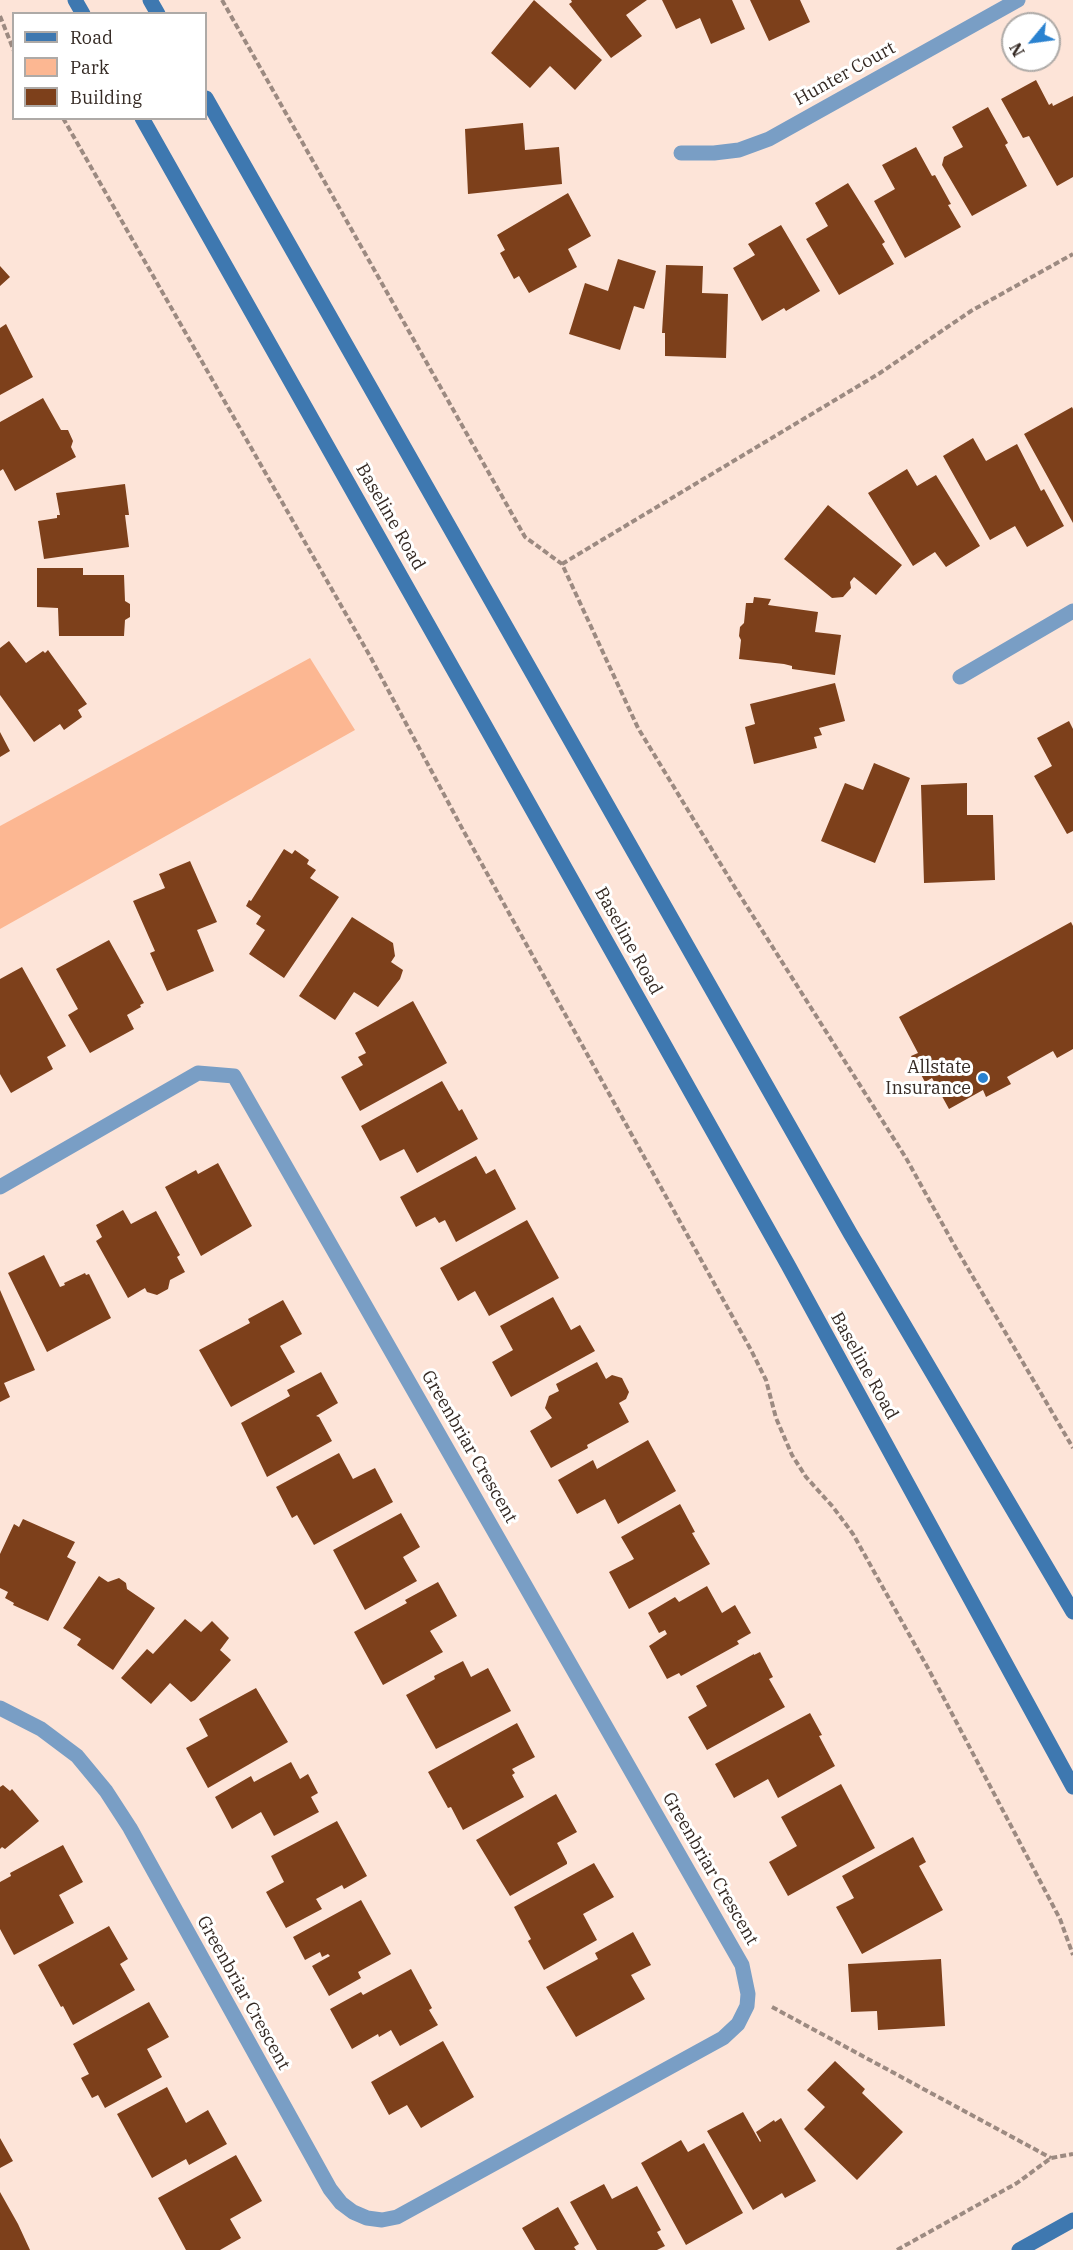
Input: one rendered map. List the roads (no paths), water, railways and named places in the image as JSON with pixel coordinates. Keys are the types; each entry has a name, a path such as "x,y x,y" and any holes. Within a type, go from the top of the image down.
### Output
{"main road":[{"path":"207,100 849,1233 1073,1612"},
{"name":"Baseline Road","path":"143,120 770,1234 1073,1787"},
{"path":"1019,2250 1073,2220"}],"street":[{"name":"Hunter Court","path":"681,153 739,150 769,139 1018,0"},
{"path":"960,677 1073,610"},
{"name":"Greenbriar Crescent","path":"0,1187 198,1073 234,1076 742,1965 748,1994 747,2006 738,2024 723,2038 397,2217 382,2220 352,2212 330,2189 130,1828 106,1791 76,1756 41,1730 0,1708"}],"place":[{"name":"Allstate Insurance","path":"983,1078"}]}
